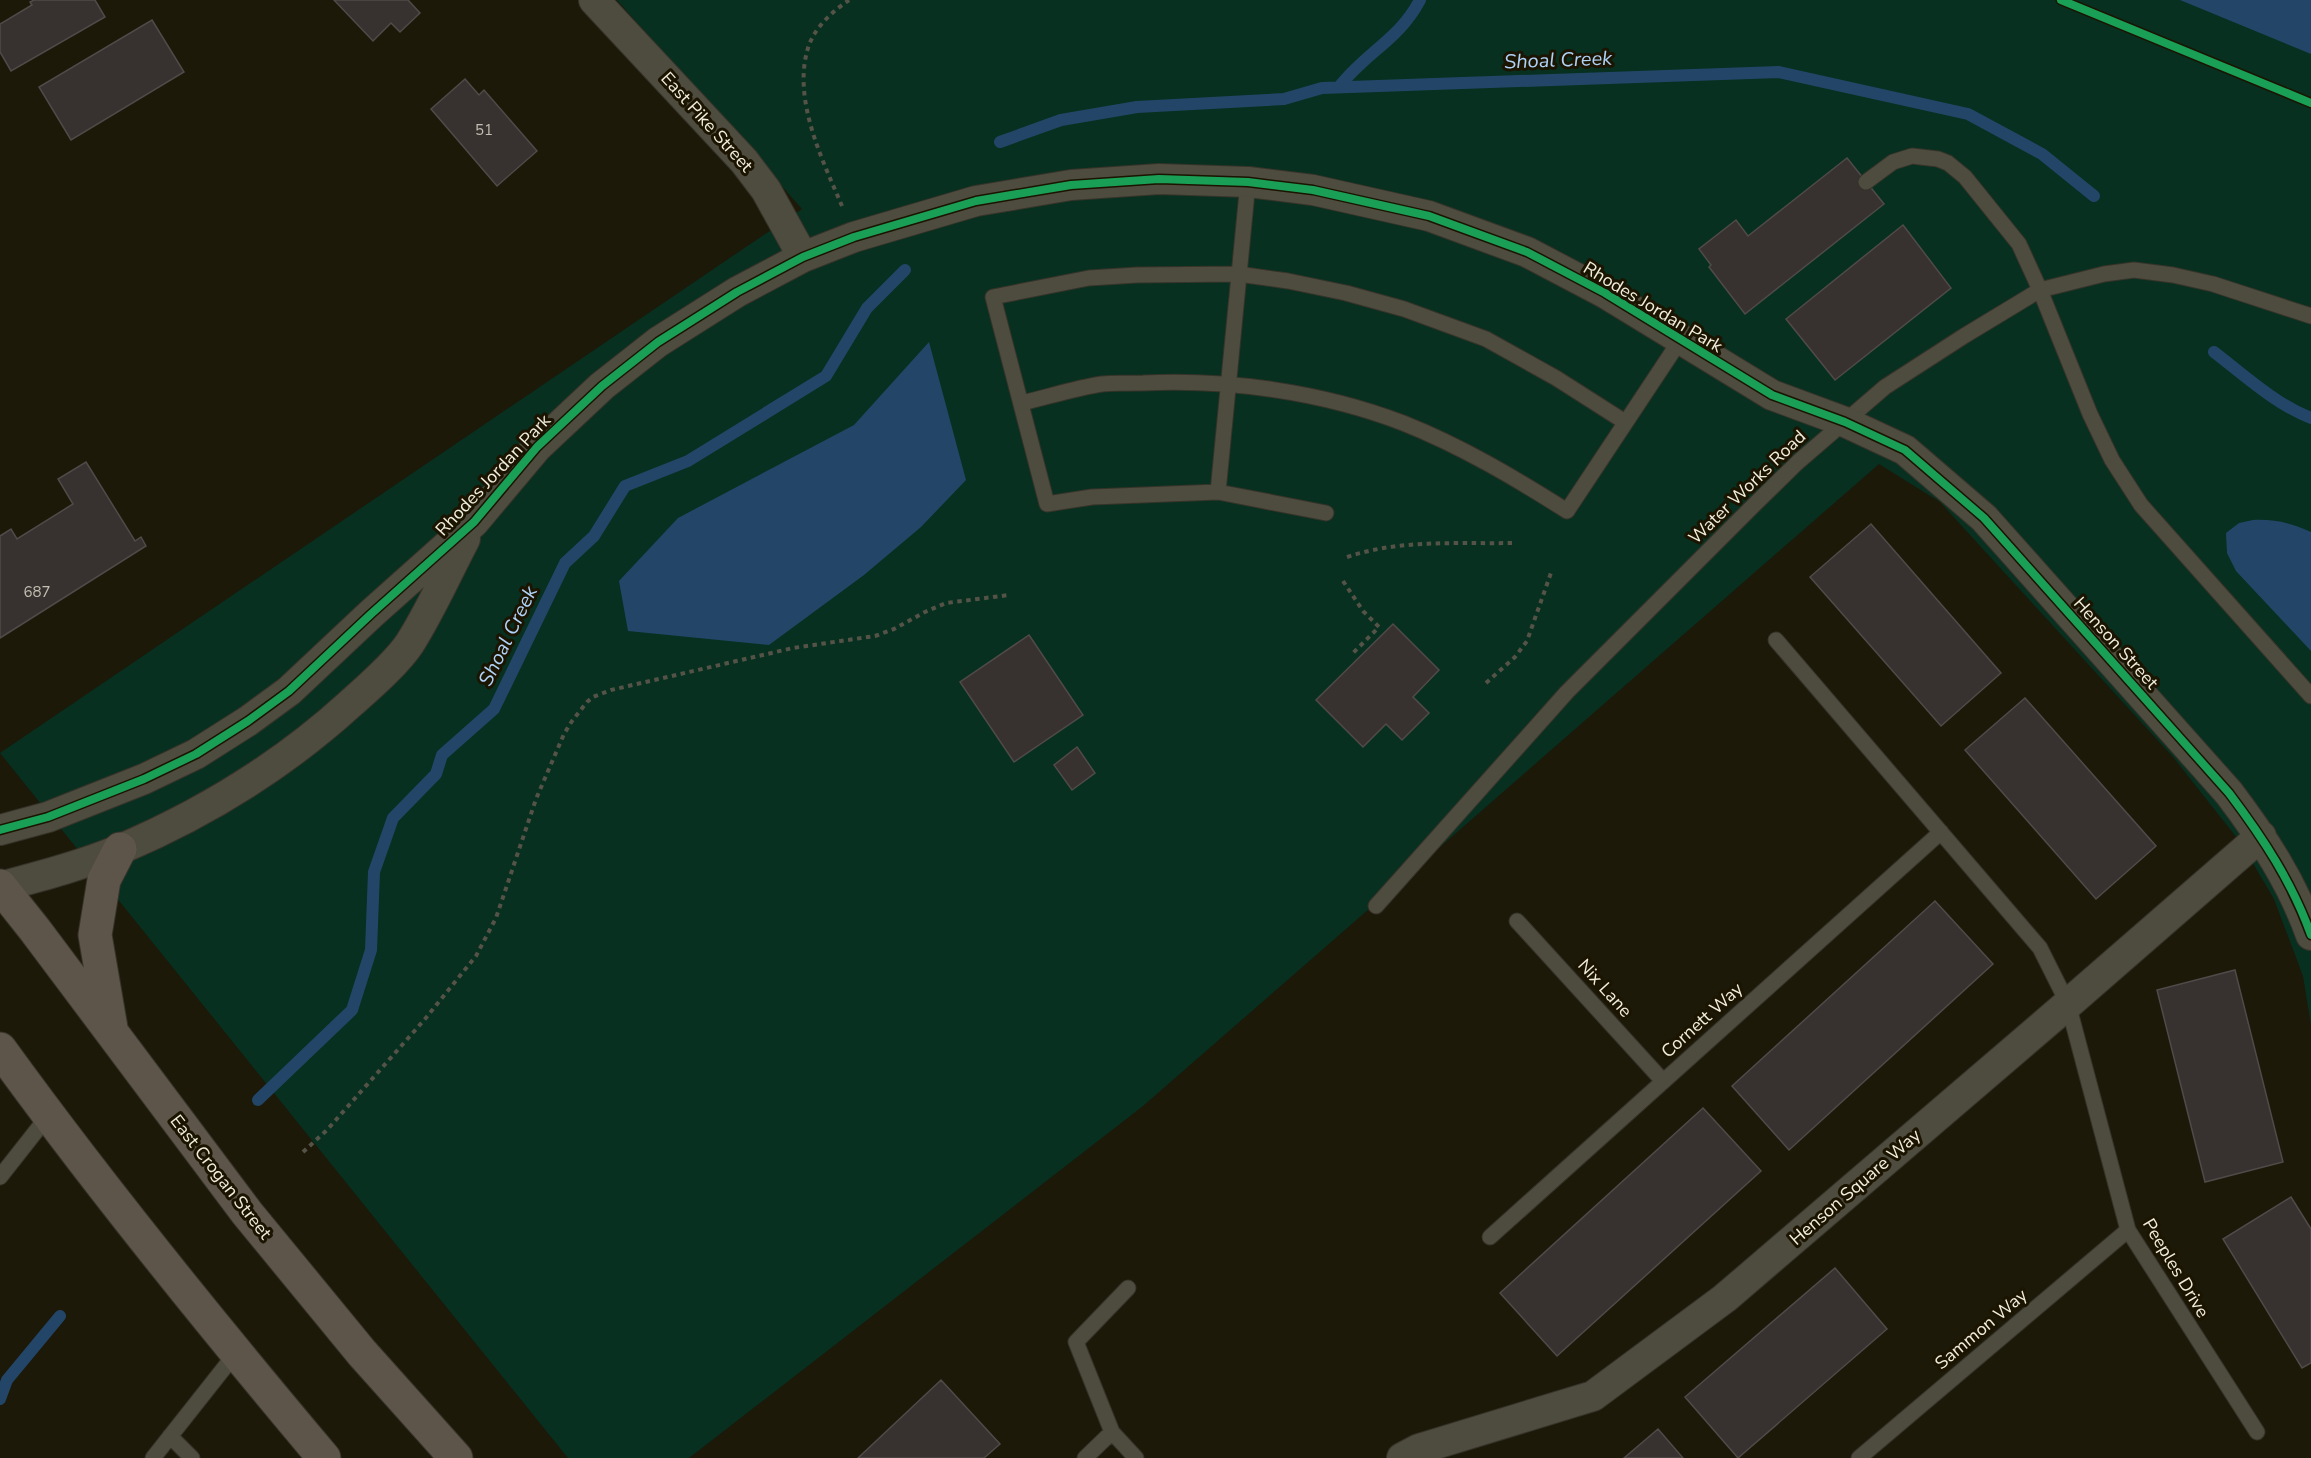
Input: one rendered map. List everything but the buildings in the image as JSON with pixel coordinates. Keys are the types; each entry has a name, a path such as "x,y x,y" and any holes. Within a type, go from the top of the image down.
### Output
{"main road":[{"path":"113,1036 95,935 104,880 120,849"},
{"name":"East Crogan Street","path":"0,887 254,1222 362,1353 456,1458"},
{"path":"0,1049 48,1116 236,1353 324,1458"}],"street":[{"name":"East Pike Street","path":"594,0 744,161 766,190 803,257"},
{"name":"Rhodes Jordan Park","path":"0,830 58,813 144,779 196,754 248,721 289,691 474,522 537,447 602,386 658,342 698,316 803,257 854,237 987,199 1071,185 1159,179 1248,182 1313,190 1429,216 1527,252 1605,293 1772,395 1845,422"},
{"name":"Henson Street","path":"1845,422 1905,450 1983,518 2229,793 2261,836 2296,896 2311,935"},
{"name":"Rhodes Jordan Park","path":"0,887 52,873 120,849 213,804 271,768 324,728 370,686 409,644 474,522"},
{"name":"Henson Square Way","path":"1402,1458 1419,1449 1593,1396 1725,1298 2261,836"}],"lane":[{"path":"1866,182 1893,162 1904,157 1921,156 1948,163 1965,177 2019,244 2090,414 2112,460 2141,505 2311,696"},
{"path":"1218,492 1248,182"},
{"name":"Water Works Road","path":"1376,906 1567,692 1755,504 1885,387 2040,290 2104,274 2134,270 2173,275 2213,284 2311,316"},
{"path":"1326,513 1218,492 1092,497 1047,504 993,297 1089,278 1137,275 1238,274 1288,281 1347,293 1404,309 1476,335 1556,378 1625,422"},
{"path":"1022,403 1102,384 1161,382 1228,383 1306,396 1401,423 1470,454 1567,511 1681,339"},
{"name":"Peeples Drive","path":"1776,639 2040,948 2068,1004 2128,1230 2257,1432"},
{"name":"Cornett Way","path":"1490,1237 1941,832"},
{"name":"Nix Lane","path":"1517,921 1663,1081"},
{"path":"0,1177 48,1116"},
{"name":"Sammon Way","path":"1859,1458 2128,1230"},
{"path":"1128,1288 1076,1342 1112,1432 1136,1458"},
{"path":"153,1458 236,1353"},
{"path":"1085,1458 1112,1432"},
{"path":"170,1436 192,1458"}],"path":[{"path":"843,210 813,130 806,103 804,80 809,44 823,21 849,0"},
{"path":"2061,0 2311,103"},
{"path":"1347,556 1366,550 1400,545 1512,543"},
{"path":"1486,683 1515,657 1527,641 1552,570"},
{"path":"1343,581 1363,611 1378,627 1351,655"},
{"path":"303,1152 327,1130 426,1019 476,956 504,896 549,768 572,721 593,697 611,690 793,648 875,636 946,603 1009,595"}],"green space":[{"path":"617,0 2311,0 2311,1025 2303,976 2274,899 2241,843 2173,757 1940,502 1879,464 1143,1106 689,1458 568,1458 0,753 802,209"}],"water":[{"path":"2180,0 2311,0 2311,54"},
{"path":"929,342 966,480 921,527 864,575 769,645 628,631 619,581 678,518 854,425"},
{"path":"2253,520 2283,522 2311,532 2311,651 2236,571 2227,553 2226,533 2239,523"}],"waterway":[{"path":"1339,87 1360,64 1402,26 1420,0"},
{"name":"Shoal Creek","path":"1000,142 1061,120 1137,107 1284,99 1322,88 1779,72 1968,114 2042,154 2094,196"},
{"name":"Shoal Creek","path":"258,1100 352,1010 371,950 374,872 393,818 436,774 442,755 494,709 565,563 594,536 625,486 688,461 826,376 867,308 905,270"},
{"name":"Shoal Creek","path":"2214,352 2272,397 2311,418"},
{"name":"Shoal Creek","path":"0,1399 7,1380 60,1316"}],"cycle path":[{"path":"2061,0 2311,103"},
{"path":"0,830 48,817 144,779 196,754 248,721 289,691 474,522 537,447 602,386 658,342 737,292 803,257 854,237 976,201 1071,185 1159,179 1248,182 1313,190 1429,216 1527,252 1605,293 1772,395 1845,422 1905,450 1984,518 2229,793 2276,861 2311,935"}]}
